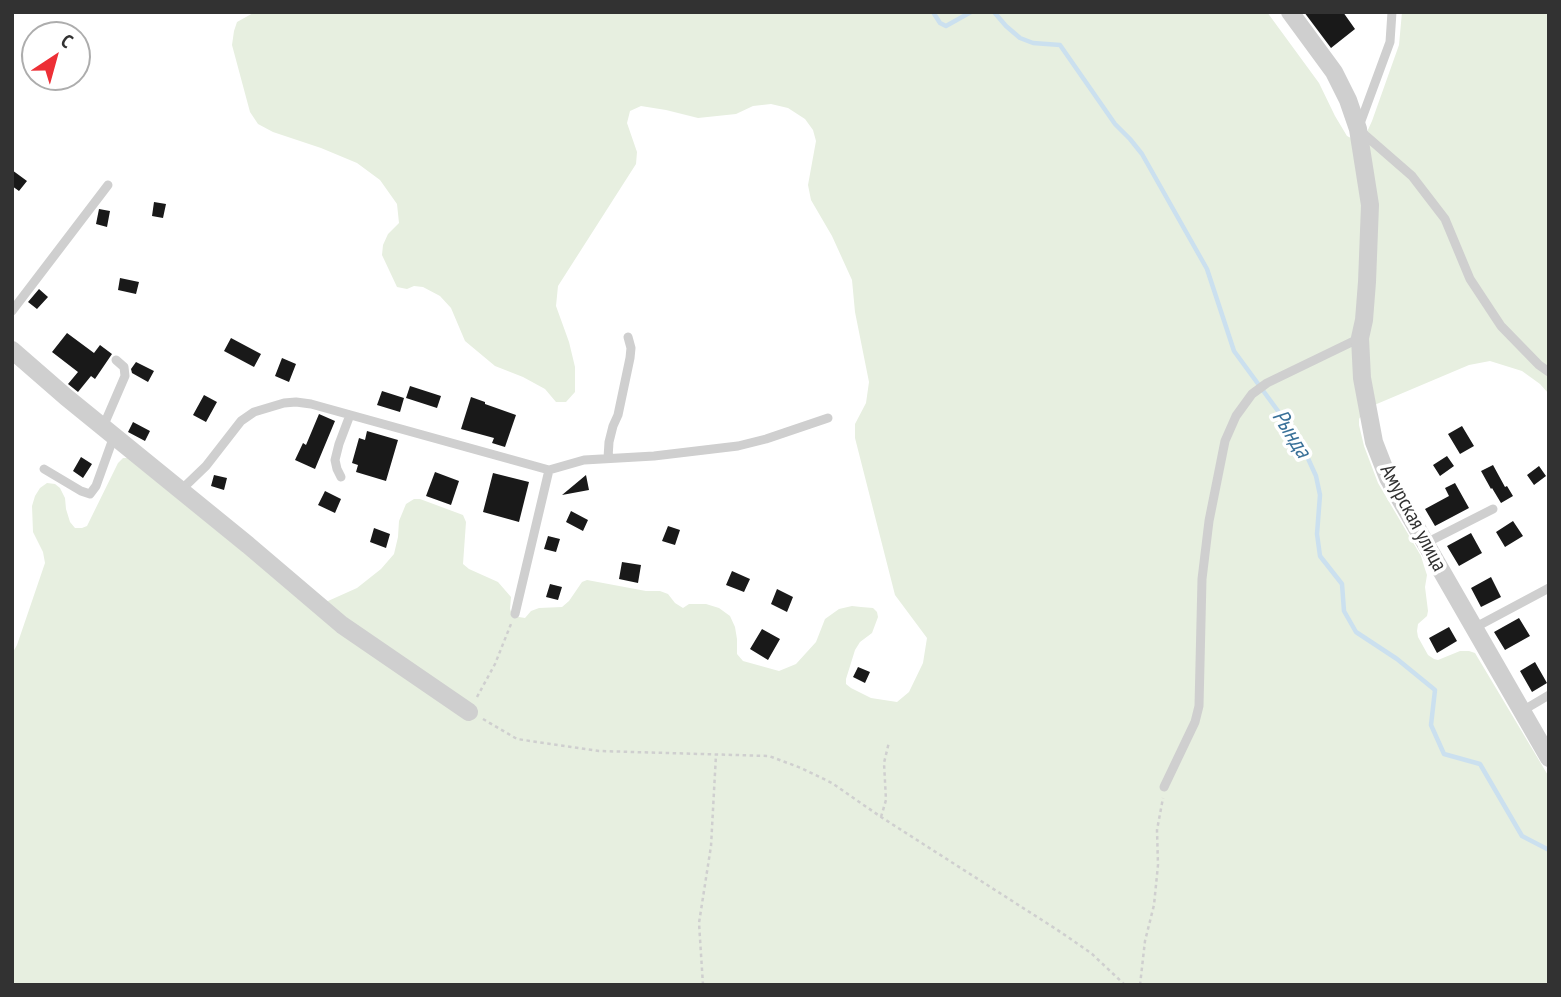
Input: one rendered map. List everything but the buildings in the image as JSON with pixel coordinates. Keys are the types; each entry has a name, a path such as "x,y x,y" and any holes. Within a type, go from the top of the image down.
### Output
{"street":[{"name":"Амурская улица","path":"1290,12 1334,72 1358,129 1370,205 1366,295 1360,338 1362,379 1374,442 1388,478 1549,758"},
{"path":"12,350 342,625 469,712"}],"lane":[{"path":"1392,12 1390,42 1358,129 1412,176 1445,219 1470,279 1502,326 1549,372"},
{"path":"12,311 108,186"},
{"path":"608,458 609,442 618,415 630,358 628,337"},
{"path":"1164,787 1195,722 1199,706 1202,579 1209,522 1225,441 1236,416 1252,394 1267,383 1360,338"},
{"path":"44,469 90,494 96,486 108,432 125,376 124,368 116,360"},
{"path":"181,490 206,466 241,421 264,408 296,402 549,470 584,460 653,456 738,446 828,418"},
{"path":"341,477 335,460 350,415"},
{"path":"515,614 549,470"},
{"path":"1426,542 1493,509"},
{"path":"1474,628 1549,588"},
{"path":"1522,712 1549,695"}],"path":[{"path":"515,614 495,664 469,712 517,739 599,751 769,756 801,768 832,783 1056,929 1091,953 1125,985"},
{"path":"881,817 886,800 884,763 889,742"},
{"path":"703,985 699,923 711,846 716,754"},
{"path":"1140,985 1145,941 1154,905 1158,865 1157,830 1164,787"}],"green space":[{"path":"255,12 1267,12 1319,83 1347,136 1353,139 1366,134 1372,121 1399,45 1402,12 1549,12 1549,394 1522,371 1490,361 1469,365 1372,406 1364,411 1359,425 1378,483 1421,556 1427,575 1425,587 1428,611 1427,616 1418,624 1418,637 1428,655 1434,659 1438,660 1460,651 1475,653 1549,777 1549,985 12,985 12,654 45,563 43,552 33,532 32,506 40,488 47,483 60,488 70,522 75,528 82,528 87,526 118,463 123,458 128,458 306,598 328,601 357,588 381,569 394,554 399,521 406,504 420,499 463,515 466,522 463,564 498,582 511,597 510,609 513,616 525,618 531,611 539,608 562,607 582,582 587,580 660,591 668,594 683,608 689,604 706,604 719,608 730,616 735,627 737,654 743,661 779,671 796,664 816,642 825,619 839,609 852,606 873,608 878,617 872,633 860,642 855,650 846,684 871,698 897,702 909,692 923,663 927,638 895,595 855,438 855,424 866,403 869,382 855,312 852,280 832,236 811,200 808,185 816,141 813,130 805,119 788,108 771,104 753,106 736,114 698,118 641,106 630,111 627,123 637,152 636,164 558,286 556,306 575,367 575,392 566,402 556,402 545,389 495,366 465,341 451,308 440,296 423,287 397,287 382,255 388,234 399,223 397,204 380,180 357,163 258,124 250,112 232,45 237,22"}],"waterway":[{"name":"Рында","path":"933,12 940,23 946,26 971,12"},
{"name":"Рында","path":"994,12 1020,38 1033,43 1060,45 1115,124 1142,154 1207,269 1234,351 1300,441 1316,476 1320,495 1317,534 1320,556 1342,584 1344,611 1356,632 1397,659 1435,690 1431,725 1444,754 1480,764 1522,836 1549,850"}]}
